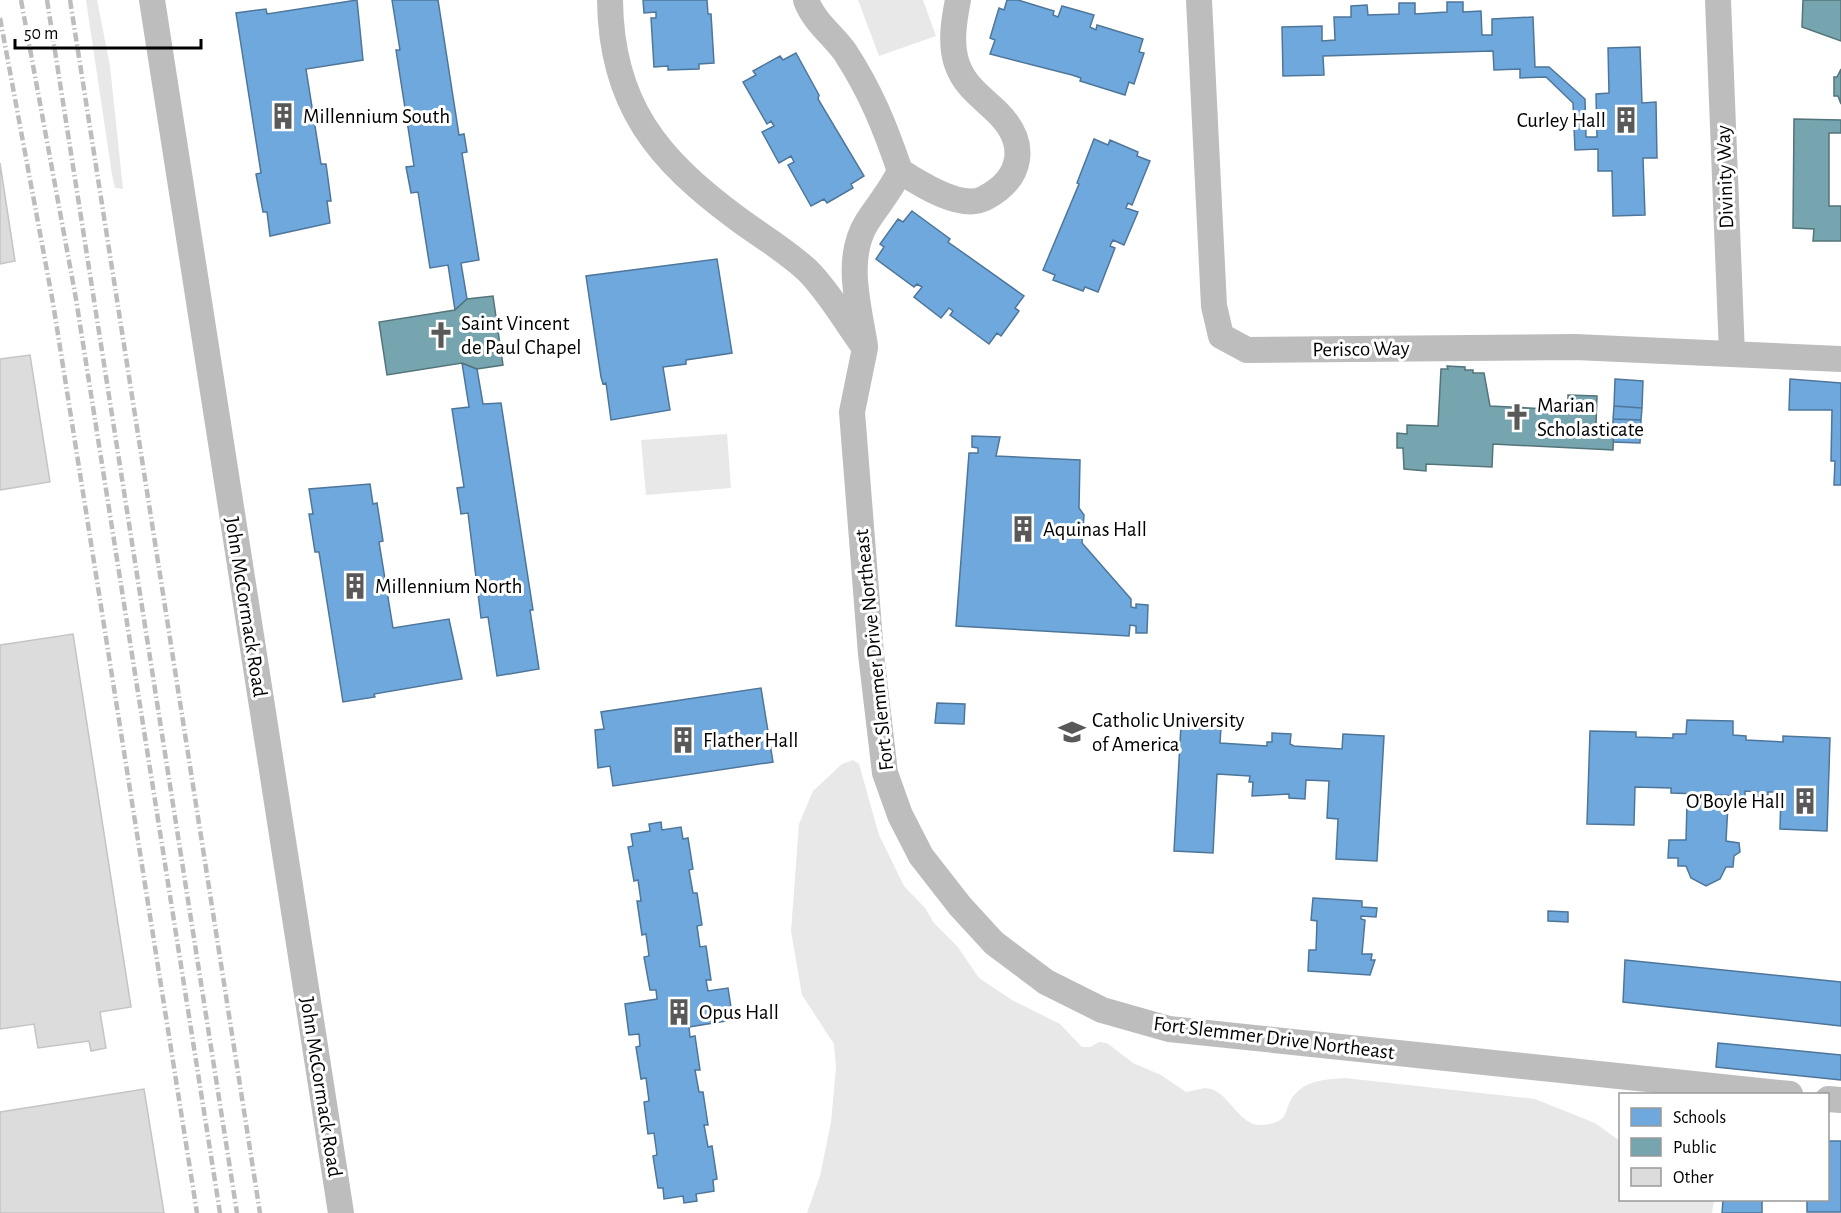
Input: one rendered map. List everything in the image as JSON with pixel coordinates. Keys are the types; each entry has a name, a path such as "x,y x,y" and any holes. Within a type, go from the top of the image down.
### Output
{"street":[{"name":"John McCormack Road","path":"152,0 341,1213"},
{"path":"610,0 616,56 629,97 641,124 660,151 695,186 809,272 865,348"},
{"path":"806,0 821,27 843,50 879,110 900,171 942,195 981,200 1001,190 1016,170 1018,153 1013,134 998,113 975,95 957,65 954,33 958,0"},
{"name":"Perisco Way","path":"1199,0 1214,306 1221,336 1247,351 1575,347 1841,359"},
{"name":"Divinity Way","path":"1718,0 1732,354"},
{"name":"Fort Slemmer Drive Northeast","path":"900,171 893,186 866,223 854,252 865,348 852,412 871,654 885,773 900,815 921,856 960,906 994,943 1046,982 1102,1010 1169,1029 1771,1093"}],"shaded area":[{"path":"86,0 97,0 110,66 123,189 115,188 112,175"},
{"path":"858,0 923,0 936,36 879,56"},
{"path":"727,434 731,488 646,495 641,440"},
{"path":"853,760 859,764 879,835 904,886 925,908 934,923 957,946 979,978 1012,1000 1060,1024 1082,1047 1090,1047 1099,1042 1107,1043 1133,1063 1161,1075 1186,1092 1205,1088 1213,1090 1227,1100 1246,1120 1262,1125 1283,1118 1296,1093 1306,1085 1332,1079 1345,1078 1535,1099 1595,1123 1619,1140 1619,1201 1714,1201 1712,1213 807,1213 820,1176 831,1122 836,1067 834,1044 802,995 791,931 799,824 813,791 842,764"}],"building: Schools":[{"name":"Millennium South","path":"357,0 363,60 306,69 321,164 326,164 331,201 327,201 330,223 270,236 267,212 263,212 256,174 261,173 236,13 266,9 267,14"},
{"path":"392,0 438,0 459,135 464,134 467,152 462,153 479,260 461,263 467,299 455,310 448,265 430,268 418,192 411,193 406,167 414,166 396,50 400,50"},
{"path":"643,0 707,0 708,14 711,14 714,63 699,64 699,69 668,70 668,66 654,67 651,18 656,18 656,12 644,13"},
{"path":"1007,0 1018,0 1054,11 1053,15 1058,17 1062,6 1094,15 1090,27 1096,30 1097,25 1143,39 1139,52 1144,53 1134,84 1129,82 1125,95 1080,81 1081,78 1072,75 990,54 995,40 990,38 999,8 1004,10"},
{"name":"Curley Hall","path":"1447,2 1463,2 1463,12 1481,11 1482,35 1492,35 1492,19 1533,17 1535,67 1549,67 1585,99 1586,137 1597,137 1596,94 1609,93 1608,48 1640,47 1642,103 1656,102 1657,158 1643,158 1645,215 1613,216 1612,171 1598,171 1598,149 1575,150 1573,103 1546,77 1520,78 1520,69 1494,70 1493,51 1323,56 1324,75 1283,76 1282,27 1322,26 1322,41 1335,40 1334,17 1351,17 1351,6 1367,5 1368,15 1399,14 1399,3 1415,3 1415,14 1447,12"},
{"path":"796,53 819,95 818,99 864,176 851,184 853,188 827,203 824,199 811,206 788,165 794,162 791,156 779,163 762,132 774,126 771,121 767,124 743,82 756,75 753,71 780,56 783,60"},
{"path":"1094,139 1108,145 1110,140 1138,152 1137,156 1150,161 1132,205 1128,203 1126,208 1138,212 1124,245 1113,240 1110,246 1115,248 1098,292 1085,287 1083,291 1053,280 1055,275 1043,270 1079,184 1077,183"},
{"path":"912,211 950,239 948,242 1024,296 1015,308 1019,311 1001,336 997,333 989,344 950,315 953,311 949,308 941,318 914,297 922,287 917,284 914,287 876,259 884,247 880,244 898,219 903,222"},
{"path":"717,259 732,353 686,360 686,364 663,367 670,410 611,420 606,383 603,384 601,377 586,276"},
{"path":"462,363 477,369 483,404 501,403 533,610 530,610 539,669 497,676 488,617 481,618 468,513 461,514 457,488 464,487 452,409 469,407"},
{"path":"1615,379 1643,381 1642,408 1614,406"},
{"path":"1790,379 1841,383 1841,485 1834,485 1835,461 1831,461 1832,410 1789,410"},
{"path":"1614,406 1642,408 1641,420 1613,419"},
{"path":"1613,419 1641,420 1640,443 1613,442"},
{"name":"Aquinas Hall","path":"972,436 1000,437 996,456 1080,460 1079,508 1084,515 1082,543 1131,599 1131,607 1136,608 1136,604 1148,605 1147,633 1136,633 1136,626 1130,625 1129,636 956,626 969,453 978,453 978,448 972,447"},
{"name":"Millennium North","path":"370,484 373,504 377,503 383,541 379,542 393,628 449,619 462,679 374,694 375,697 343,702 319,552 315,552 309,514 313,514 309,489"},
{"name":"Flather Hall","path":"761,688 773,762 613,786 610,766 598,768 595,730 604,729 601,712"},
{"path":"937,703 965,704 964,724 935,723"},
{"name":"O'Boyle Hall","path":"1687,720 1733,721 1733,735 1746,736 1746,740 1783,742 1783,736 1830,738 1827,831 1780,829 1781,792 1768,792 1768,798 1757,798 1757,792 1745,791 1745,796 1715,795 1715,805 1728,805 1726,841 1739,843 1740,852 1734,856 1733,867 1726,867 1720,879 1706,886 1691,878 1686,866 1678,866 1678,858 1668,858 1669,840 1686,840 1687,804 1700,805 1700,794 1671,793 1671,788 1635,787 1634,825 1587,824 1590,731 1636,732 1636,737 1673,738 1673,734 1686,734"},
{"path":"1181,725 1221,727 1220,743 1267,746 1267,742 1272,742 1272,733 1291,734 1290,744 1294,746 1342,749 1343,734 1384,736 1377,861 1336,859 1338,819 1327,818 1329,781 1306,780 1305,799 1289,798 1289,794 1252,796 1253,782 1249,782 1250,776 1217,774 1213,853 1174,851"},
{"name":"Opus Hall","path":"661,822 662,830 681,827 683,839 688,838 693,869 689,870 693,893 697,893 702,925 697,926 700,947 706,946 711,980 706,980 708,991 728,988 733,1020 689,1027 690,1037 695,1036 700,1070 695,1070 699,1092 703,1092 708,1125 704,1125 708,1147 712,1146 717,1179 713,1180 714,1191 696,1194 697,1201 684,1203 683,1196 664,1199 663,1188 658,1188 653,1156 657,1155 654,1133 648,1134 644,1102 649,1101 646,1078 641,1079 636,1047 640,1046 639,1034 629,1035 625,1004 657,999 656,990 650,990 644,957 649,956 646,934 642,935 637,901 641,901 638,880 634,881 628,847 633,846 631,834 650,831 649,824"},
{"path":"1313,898 1362,901 1362,907 1377,908 1376,917 1361,916 1361,919 1365,920 1362,954 1372,954 1371,960 1375,960 1370,975 1308,971 1309,950 1316,950 1317,921 1311,920"},
{"path":"1548,911 1568,912 1568,922 1548,921"},
{"path":"1625,960 1841,982 1841,1026 1623,1002"},
{"path":"1718,1043 1841,1055 1841,1080 1716,1067"},
{"path":"1829,1141 1841,1141 1841,1212 1807,1212 1807,1201 1829,1201"},
{"path":"1723,1201 1762,1201 1762,1213 1722,1213"}],"building: Public":[{"path":"1803,0 1841,0 1841,41 1802,27"},
{"path":"1841,69 1841,104 1838,96 1834,96 1834,77 1837,77"},
{"path":"1794,119 1841,120 1841,133 1829,133 1829,206 1841,206 1841,241 1813,241 1814,229 1793,228"},
{"name":"Saint Vincent de Paul Chapel","path":"493,296 503,365 477,369 462,363 387,375 379,322 455,310 467,299"},
{"name":"Marian Scholasticate","path":"1447,366 1465,367 1465,370 1473,370 1473,373 1484,373 1490,406 1568,410 1568,395 1597,396 1596,425 1614,426 1613,450 1493,444 1492,467 1426,464 1426,471 1404,469 1403,448 1397,448 1397,433 1407,434 1407,425 1438,426 1441,369 1448,369"}],"building: Other":[{"path":"0,163 15,261 0,264"},
{"path":"30,355 50,482 0,490 0,359"},
{"path":"73,634 131,1007 100,1012 106,1048 91,1051 89,1041 38,1048 34,1024 0,1029 0,645"},
{"path":"144,1089 164,1213 0,1213 0,1112"}],"railway":[{"path":"21,0 76,299 220,1213"},
{"path":"47,0 237,1213"},
{"path":"70,0 260,1213"},
{"path":"0,18 53,303 197,1213"}],"place":[{"name":"Millennium South","path":"283,116"},
{"name":"Curley Hall","path":"1626,120"},
{"name":"Saint Vincent de Paul Chapel","path":"441,335"},
{"name":"Marian Scholasticate","path":"1517,417"},
{"name":"Aquinas Hall","path":"1023,529"},
{"name":"Millennium North","path":"355,586"},
{"name":"Catholic University of America","path":"1072,732"},
{"name":"Flather Hall","path":"683,740"},
{"name":"O'Boyle Hall","path":"1805,801"},
{"name":"Opus Hall","path":"679,1012"}]}
